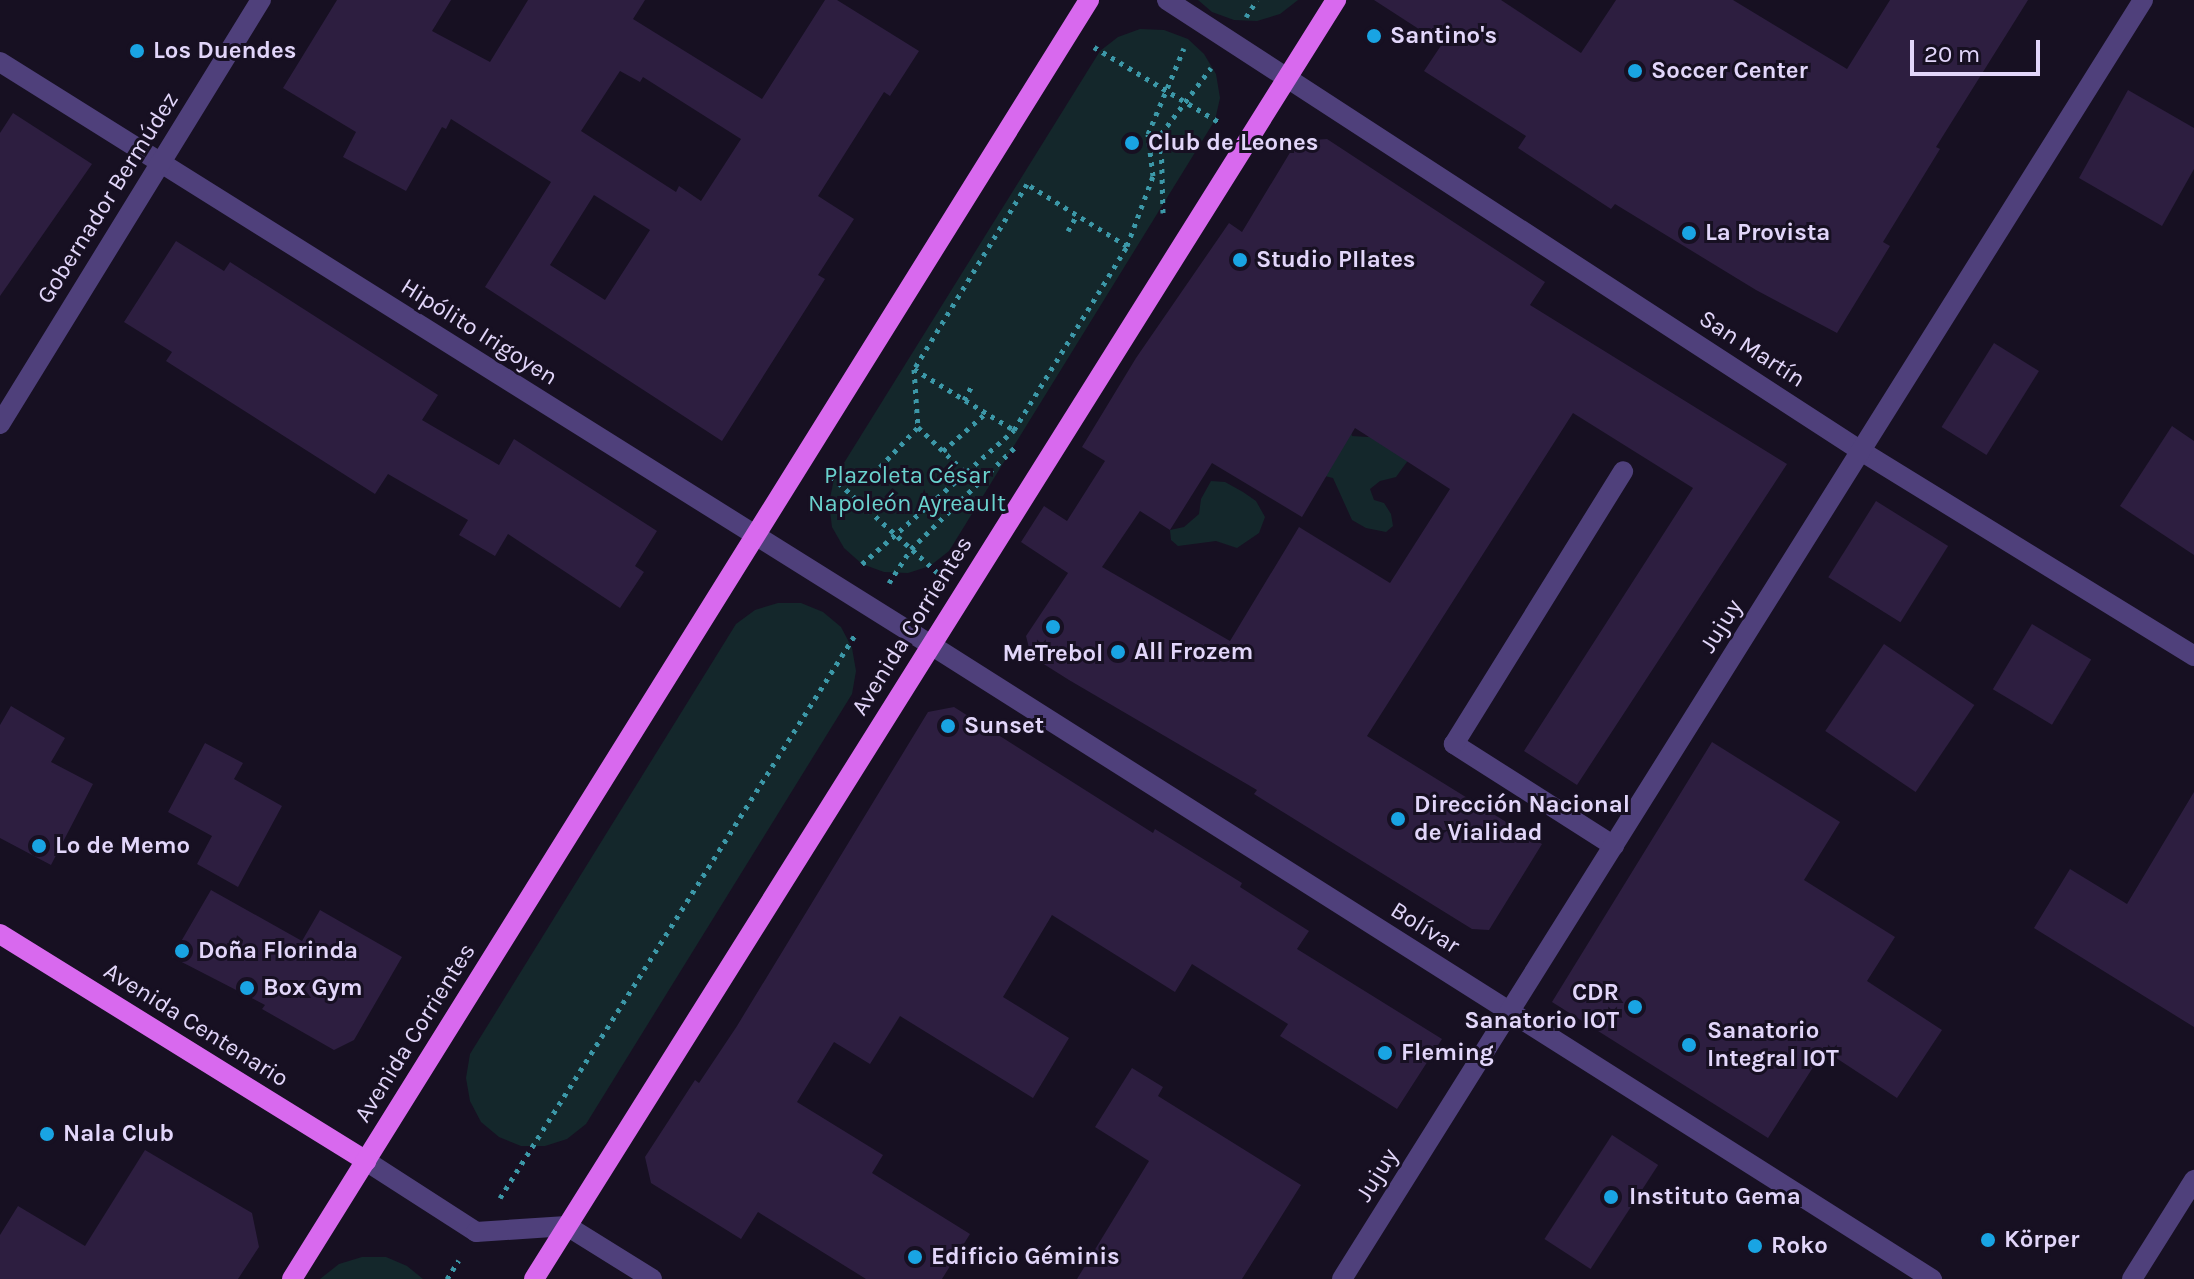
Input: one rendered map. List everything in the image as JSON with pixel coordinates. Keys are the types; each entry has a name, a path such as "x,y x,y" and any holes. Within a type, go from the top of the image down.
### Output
{"main road":[{"name":"Avenida Corrientes","path":"292,1279 1089,0"},
{"name":"Avenida Corrientes","path":"534,1279 1336,0"},
{"name":"Avenida Centenario","path":"0,934 366,1161"}],"street":[{"name":"Gobernador Bermúdez","path":"0,424 261,0"},
{"name":"San Martín","path":"1167,0 1861,451 2194,656"},
{"name":"Jujuy","path":"1342,1279 2143,0"},
{"name":"Hipólito Irigoyen","path":"0,62 931,645"},
{"path":"1614,846 1454,744 1623,471"},
{"name":"Bolívar","path":"931,645 1932,1279"},
{"path":"366,1161 476,1232 567,1226 652,1279"},
{"path":"2132,1279 2194,1180"}],"path":[{"path":"838,587 894,533 1014,430 1127,246 1153,176 1148,134 1198,20"},
{"path":"1069,33 1248,139"},
{"path":"965,472 918,427 914,369 1027,184 1127,246"},
{"path":"1068,231 1077,215"},
{"path":"914,369 1014,430"},
{"path":"964,400 973,384"},
{"path":"943,451 986,413"},
{"path":"880,467 918,427"},
{"path":"807,454 962,595"}],"green space":[{"path":"1198,0 1298,0 1280,14 1257,21 1234,20 1212,12"},
{"name":"Plazoleta César Napoleón Ayreault","path":"1140,29 1164,30 1188,39 1204,54 1216,74 1220,98 1215,120 949,551 930,566 908,573 884,572 862,564 844,548 832,527 829,503 834,479 1100,51 1118,37"},
{"path":"1349,425 1352,436 1368,437 1381,431 1412,455 1396,477 1380,481 1370,489 1374,500 1384,503 1391,514 1393,526 1386,532 1366,528 1352,520 1333,478 1313,473"},
{"path":"1211,481 1225,482 1256,501 1265,517 1259,533 1237,548 1216,541 1178,546 1171,540 1170,530 1184,527 1199,514 1201,499"},
{"path":"778,603 801,603 823,612 841,627 852,648 856,671 852,694 586,1124 567,1139 545,1146 521,1146 499,1137 481,1122 470,1101 466,1078 470,1054 736,624 755,610"},
{"path":"362,1257 386,1257 407,1266 423,1279 320,1279 339,1264"}],"building":[{"path":"337,0 451,0 432,31 490,62 528,0 645,0 633,19 762,99 825,0 837,0 919,51 890,96 884,92 818,196 854,219 818,275 825,279 722,441 485,287 551,182 451,119 446,129 442,127 406,191 343,157 356,132 283,88","holes":["620,71 640,82 643,77 741,139 701,201 679,186 676,192 581,131","594,195 650,230 605,300 550,265"]},
{"path":"1374,0 1501,0 1581,53 1616,0 1733,0 1847,69 1890,0 2028,0 1936,147 1940,149 1883,242 1890,246 1837,333 1756,290 1615,204 1611,209 1518,148 1526,136 1424,71 1442,44"},
{"path":"2128,90 2194,128 2194,169 2162,226 2079,178"},
{"path":"13,113 92,164 0,296 0,133"},
{"path":"1327,139 1545,282 1530,305 1787,464 1577,785 1524,751 1693,488 1573,413 1367,736 1542,844 1489,930 1472,929 1254,794 1257,790 1031,656 1026,636 1068,573 1021,542 1044,506 1067,521 1105,461 1082,447 1136,358 1229,223 1242,232 1297,141","holes":["1355,428 1450,489 1390,583 1299,527 1230,641 1102,567 1140,511 1170,530 1212,463 1302,517"]},
{"path":"176,241 224,271 230,262 438,395 422,420 499,465 514,439 657,531 635,566 644,572 620,608 508,534 495,556 459,535 468,520 388,474 375,494 166,361 172,352 124,322"},
{"path":"1994,343 2039,371 1986,455 1942,427"},
{"path":"2172,426 2194,441 2194,555 2120,506"},
{"path":"1876,501 1948,546 1900,622 1828,577"},
{"path":"2032,624 2091,660 2052,725 1993,689"},
{"path":"1884,644 1974,705 1916,792 1825,731"},
{"path":"11,706 65,738 51,762 93,784 51,865 0,838 0,725"},
{"path":"954,707 1153,833 1155,829 1242,883 1240,887 1309,931 1297,949 1442,1039 1397,1109 1280,1036 1288,1024 1192,964 1175,992 1052,915 1003,997 1069,1038 1033,1098 900,1016 870,1064 834,1042 797,1102 883,1155 872,1173 970,1234 942,1279 866,1279 758,1212 741,1239 651,1183 645,1157 695,1080 699,1083 737,1026 928,712"},
{"path":"1712,742 1840,822 1804,880 1895,937 1867,981 1942,1030 1897,1098 1824,1050 1768,1138 1552,1002"},
{"path":"205,743 243,763 234,779 282,806 238,887 197,864 212,836 168,812"},
{"path":"2194,792 2194,1027 2034,928 2070,869 2127,904"},
{"path":"211,890 302,941 320,910 402,957 354,1040 334,1050 262,1009 265,1005 172,957"},
{"path":"1132,1068 1163,1087 1158,1096 1301,1185 1242,1279 1077,1279 1149,1161 1095,1127"},
{"path":"1612,1135 1658,1165 1591,1269 1544,1239"},
{"path":"145,1150 252,1213 259,1247 238,1279 0,1279 0,1235 18,1206 85,1246"}],"place":[{"name":"Santino's","path":"1374,36"},
{"name":"Los Duendes","path":"137,51"},
{"name":"Soccer Center","path":"1635,71"},
{"name":"Club de Leones","path":"1132,143"},
{"name":"La Provista","path":"1689,233"},
{"name":"Studio PIlates","path":"1240,260"},
{"name":"MeTrebol","path":"1053,627"},
{"name":"All Frozem","path":"1118,652"},
{"name":"Sunset","path":"948,726"},
{"name":"Dirección Nacional de Vialidad","path":"1398,819"},
{"name":"Lo de Memo","path":"39,846"},
{"name":"Doña Florinda","path":"182,951"},
{"name":"Box Gym","path":"247,988"},
{"name":"CDR Sanatorio IOT","path":"1635,1007"},
{"name":"Sanatorio Integral IOT","path":"1689,1045"},
{"name":"Fleming","path":"1385,1053"},
{"name":"Nala Club","path":"47,1134"},
{"name":"Instituto Gema","path":"1611,1197"},
{"name":"Körper","path":"1988,1240"},
{"name":"Roko","path":"1755,1246"},
{"name":"Edificio Géminis","path":"915,1257"}]}
